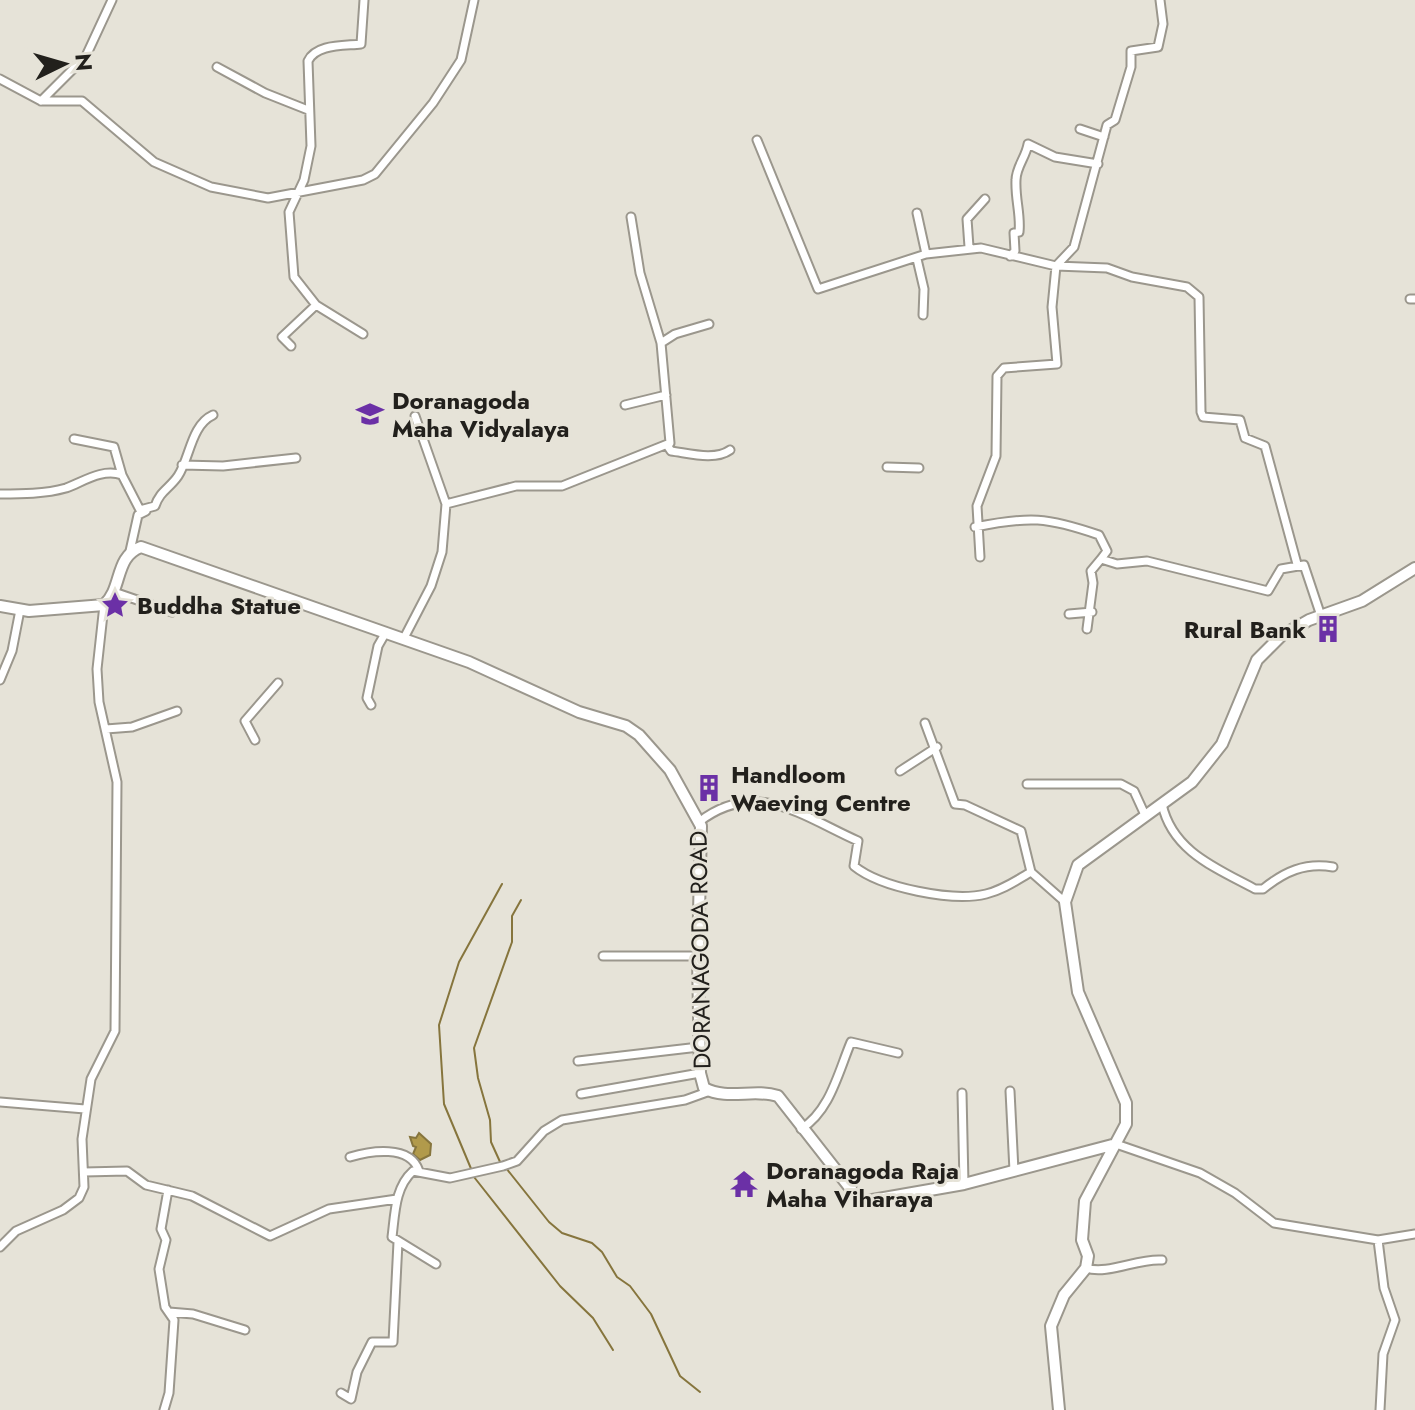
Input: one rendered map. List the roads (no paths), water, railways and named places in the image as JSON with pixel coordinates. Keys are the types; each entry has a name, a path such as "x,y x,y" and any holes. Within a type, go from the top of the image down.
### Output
{"street":[{"path":"41,101 86,56 112,0"},
{"path":"363,334 316,305 294,277 288,239 289,212 299,190 311,146 308,61 312,53 321,49 361,44 364,0"},
{"path":"0,79 41,101 82,101 154,162 211,187 268,198 363,180 375,174 433,103 461,60 474,0"},
{"path":"980,557 975,527 977,506 996,456 997,376 1004,368 1057,364 1052,321 1056,266 1074,247 1107,125 1115,120 1131,67 1131,51 1158,47 1161,40 1160,0"},
{"path":"217,67 265,93 308,110"},
{"path":"1080,129 1104,137"},
{"path":"757,140 815,287 926,254 969,247 1056,266 1107,268 1132,277 1187,287 1199,297 1201,412 1203,417 1240,420 1245,438 1265,446 1297,564"},
{"path":"1010,256 1015,251 1014,233 1019,232 1021,218 1016,206 1016,178 1028,144 1055,157 1093,166 1098,164"},
{"path":"969,247 967,219 985,199"},
{"path":"917,213 926,254"},
{"path":"446,504 516,486 562,486 620,460 670,443 661,343 640,273 631,217"},
{"path":"917,259 924,289 923,315"},
{"path":"291,346 282,337 316,305"},
{"path":"661,343 675,334 709,324"},
{"path":"625,405 666,395"},
{"path":"0,1247 16,1231 63,1210 79,1198 84,1187 85,1109 91,1079 113,1040 117,1005 113,920 118,860 117,782 99,702 97,669 104,605 114,592 123,560 130,551 138,515 155,506 160,491 180,473 197,431 213,415"},
{"path":"404,638 431,586 442,552 446,504 415,416"},
{"path":"74,439 114,447 132,500 140,510 148,511"},
{"path":"667,445 671,451 702,455 724,454 730,450"},
{"path":"182,465 223,466 296,458"},
{"path":"887,467 919,468"},
{"path":"0,494 67,488 82,479 122,475"},
{"path":"975,527 1021,518 1055,519 1099,535 1107,551 1091,571 1092,612 1087,629"},
{"name":"DORANAGODA ROAD","path":"130,551 141,547 158,552 219,577 404,638 469,662 579,712 626,726 639,735 670,770 699,822 702,840 699,1047 704,1088 717,1094 763,1091 778,1096 861,1202 964,1184 1116,1144"},
{"path":"1101,559 1117,564 1147,561 1268,591 1281,569 1297,564 1308,570 1321,616"},
{"path":"1059,1410 1051,1326 1064,1295 1086,1268 1088,1256 1082,1240 1085,1201 1126,1124 1126,1103 1078,992 1065,902 1078,865 1192,782 1222,744 1257,660 1281,636 1321,616 1362,601 1415,568"},
{"path":"114,592 172,612"},
{"path":"0,606 20,610 104,605"},
{"path":"0,680 12,651 20,610"},
{"path":"1069,614 1092,612"},
{"path":"371,705 367,698 378,646 386,632"},
{"path":"255,740 245,721 278,683"},
{"path":"106,729 132,727 177,711"},
{"path":"925,723 937,747 941,772 955,804 965,805 1021,831 1031,872 1065,902"},
{"path":"900,771 937,747"},
{"path":"1027,784 1121,784 1134,791 1145,815"},
{"path":"699,822 714,810 762,799 858,841 854,866 880,881 912,892 982,895 1031,872"},
{"path":"1162,804 1167,826 1177,840 1209,865 1255,889 1263,889 1277,878 1306,865 1333,867"},
{"path":"603,956 698,956"},
{"path":"801,1129 811,1123 827,1101 851,1042 898,1053"},
{"path":"578,1061 699,1047"},
{"path":"581,1094 700,1073"},
{"path":"436,1264 392,1237 397,1199 404,1179 413,1171 438,1179 503,1166 517,1161 544,1131 562,1120 685,1100 710,1091"},
{"path":"1010,1091 1014,1171"},
{"path":"962,1093 964,1184"},
{"path":"0,1102 85,1109"},
{"path":"1116,1144 1200,1173 1235,1193 1274,1223 1378,1240 1415,1234"},
{"path":"350,1157 372,1150 402,1154 418,1165 419,1171"},
{"path":"84,1172 127,1171 146,1185 192,1196 270,1236 329,1209 397,1199"},
{"path":"164,1410 169,1393 174,1320 159,1282 166,1240 161,1229 168,1190"},
{"path":"1378,1240 1384,1288 1395,1320 1383,1354 1380,1410"},
{"path":"341,1393 351,1399 357,1372 372,1342 393,1342 398,1242"},
{"path":"1086,1268 1095,1270 1143,1259 1162,1260"},
{"path":"169,1312 193,1314 245,1330"}],"waterway":[{"path":"472,1171 444,1104 439,1025 459,962 502,884"},
{"path":"501,1164 491,1142 490,1120 478,1078 474,1048 512,942 512,916 521,900"},
{"path":"506,1168 549,1222 562,1233 592,1243 602,1252 617,1277 630,1286 651,1314 680,1376 700,1392"},
{"path":"474,1177 560,1286 593,1318 613,1350"}],"place":[{"name":"Doranagoda Maha Vidyalaya","path":"370,414"},
{"name":"Buddha Statue","path":"115,605"},
{"name":"Rural Bank","path":"1328,629"},
{"name":"Handloom Waeving Centre","path":"709,788"},
{"name":"Doranagoda Raja Maha Viharaya","path":"744,1184"}]}
